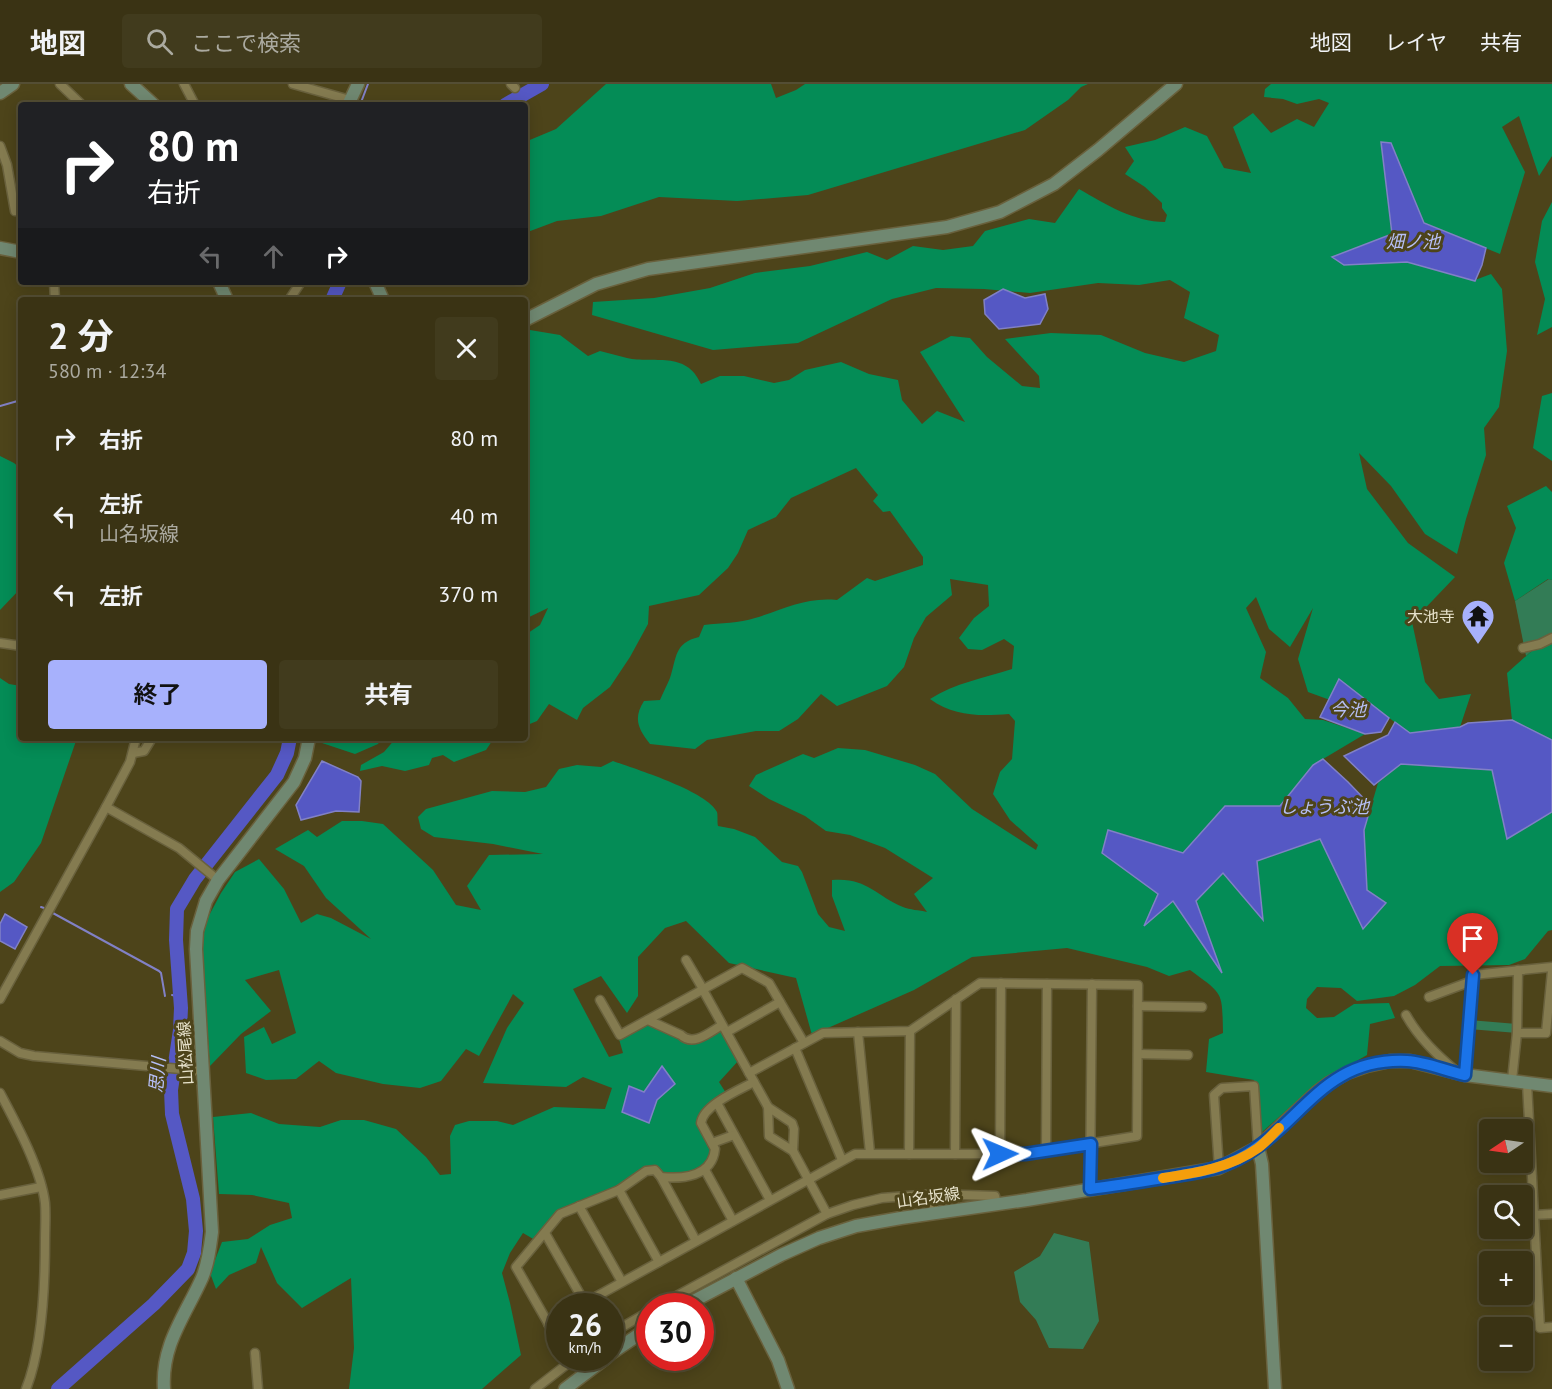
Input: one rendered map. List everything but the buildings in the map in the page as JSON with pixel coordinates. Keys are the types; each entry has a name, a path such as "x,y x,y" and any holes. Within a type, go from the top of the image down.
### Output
{"main road":[{"path":"0,93 13,84"},
{"path":"131,84 151,102"},
{"path":"349,102 358,84"},
{"path":"528,318 596,284 648,269 938,229 1000,213 1054,184 1176,84"},
{"path":"0,248 18,251"},
{"name":"山松尾線","path":"164,1389 165,1362 171,1338 203,1276 209,1256 212,1232 197,931 214,877 294,782 305,758 308,741"},
{"name":"山名坂線","path":"708,1293 781,1255 829,1235 872,1223 1219,1168 1258,1148 1317,1092 1357,1069 1390,1061 1410,1061 1462,1074 1552,1086"},
{"path":"1258,1148 1262,1164 1275,1389"},
{"path":"736,1278 778,1360 788,1389"},
{"path":"565,1389 589,1371"}],"street":[{"path":"60,84 79,102"},
{"path":"184,84 193,102"},
{"path":"293,84 349,102"},
{"path":"1,153 15,211"},
{"path":"1523,648 1552,638"},
{"path":"0,643 18,646"},
{"path":"0,999 106,807 133,753 135,741"},
{"path":"133,753 144,751 150,741"},
{"path":"106,807 179,848 214,877"},
{"path":"686,960 768,1107 792,1123 793,1151"},
{"path":"600,1000 620,1035 742,968 769,983 804,1043"},
{"path":"1462,1074 1473,975 1552,969 1550,1020 1546,1033 1517,1033"},
{"path":"1512,1080 1517,1033 1518,970"},
{"path":"1429,997 1472,981"},
{"path":"603,1293 855,1154 1025,1154 1137,1136 1138,985 980,983 910,1031 823,1033 750,1073"},
{"path":"1000,1154 1001,983"},
{"path":"1046,1150 1047,984"},
{"path":"1090,1189 1092,984"},
{"path":"955,1154 956,999"},
{"path":"648,1020 685,1038 696,1040 780,1002"},
{"path":"1138,1006 1202,1007"},
{"path":"1406,1015 1414,1029 1433,1051 1462,1074"},
{"path":"909,1154 910,1031"},
{"path":"858,1032 870,1153"},
{"path":"0,1041 20,1053 34,1056 203,1071"},
{"path":"795,1048 842,1160"},
{"path":"1138,1054 1188,1055"},
{"path":"660,1178 683,1179 705,1170 714,1154 712,1143 701,1123 702,1118 717,1103 754,1082"},
{"path":"1527,1083 1532,1185"},
{"path":"1219,1168 1214,1095 1222,1088 1254,1086 1258,1148"},
{"path":"0,1093 39,1177 45,1203 45,1273 33,1372 26,1389"},
{"path":"717,1103 770,1200"},
{"path":"768,1107 769,1136 793,1151 827,1215"},
{"path":"712,1143 734,1135"},
{"path":"546,1320 516,1267 560,1214 620,1190 646,1171 655,1170 696,1241"},
{"path":"705,1170 733,1221"},
{"path":"0,1195 41,1188"},
{"path":"620,1190 659,1262"},
{"path":"933,1194 934,1213"},
{"path":"682,1293 827,1215 853,1205 882,1198 933,1194 995,1196 997,1204"},
{"path":"579,1206 622,1282"},
{"path":"1552,1214 1533,1215 1540,1328 1552,1327"},
{"path":"545,1233 576,1293"},
{"path":"255,1353 258,1389"},
{"path":"535,1389 557,1371"}],"green space":[{"path":"606,84 771,84 776,98 805,84 1088,84 1025,130 808,195 737,201 659,197 601,216 557,221 528,232 528,141 556,129"},
{"path":"1271,84 1552,84 1552,156 1539,176 1519,116 1502,127 1525,172 1500,254 1424,223 1391,143 1381,142 1392,235 1344,265 1407,262 1475,280 1491,274 1502,289 1507,351 1499,407 1484,428 1486,455 1457,554 1425,534 1391,486 1359,453 1367,489 1408,543 1455,577 1412,622 1425,682 1439,699 1471,694 1460,727 1410,734 1339,679 1330,700 1308,692 1298,659 1313,608 1290,647 1269,629 1256,597 1246,608 1266,652 1260,678 1288,698 1305,719 1323,720 1365,734 1313,765 1280,806 1225,806 1183,853 1109,830 1158,894 1146,924 1173,901 1220,969 1195,902 1223,873 1262,919 1256,860 1321,839 1363,929 1367,890 1364,830 1378,783 1401,764 1492,770 1507,839 1552,812 1552,930 1548,931 1525,959 1509,965 1440,966 1415,985 1394,996 1357,1001 1341,988 1317,987 1307,999 1306,1008 1317,1018 1334,1017 1354,1004 1389,1003 1395,1018 1370,1024 1367,1055 1318,1083 1261,1133 1254,1080 1206,1072 1209,1039 1223,1033 1221,1001 1219,995 1209,984 1190,970 1169,976 1147,967 1067,948 972,957 914,990 812,1035 796,978 729,963 686,921 665,928 638,957 638,996 627,1013 601,976 573,989 609,1057 623,1053 619,1039 645,1025 652,1024 680,1038 722,1031 739,1060 719,1082 726,1093 699,1118 712,1153 700,1166 686,1174 671,1175 655,1167 620,1186 559,1211 535,1240 523,1233 510,1253 502,1273 521,1355 482,1389 349,1389 354,1348 351,1278 302,1308 277,1283 261,1247 256,1263 229,1275 216,1289 210,1273 222,1242 248,1239 270,1225 292,1218 289,1203 252,1195 219,1194 213,1117 251,1113 279,1124 320,1127 341,1120 364,1120 396,1129 426,1157 440,1175 451,1174 450,1136 455,1125 469,1121 497,1121 513,1125 554,1107 605,1109 612,1088 583,1077 566,1087 483,1083 507,1028 524,1003 513,994 479,1056 466,1049 441,1081 420,1088 383,1084 336,1073 319,1061 296,1079 266,1080 246,1073 244,1037 264,1027 272,1044 296,1033 279,970 245,980 271,1011 241,1034 210,1066 202,953 205,923 235,872 259,859 284,889 301,923 317,914 331,918 371,939 326,898 304,866 275,849 308,830 317,837 342,821 383,824 433,870 456,905 481,910 467,886 489,855 543,854 493,844 434,837 421,829 418,817 426,809 492,791 525,792 546,787 559,769 577,765 601,767 613,761 700,796 717,812 718,826 755,837 782,862 798,866 818,914 829,927 845,931 832,896 832,880 854,881 903,907 927,912 914,894 933,878 885,848 850,835 826,831 805,816 769,799 749,786 756,775 803,754 814,758 838,748 865,750 915,765 935,774 972,809 1036,850 1038,845 1010,820 993,794 1000,772 1012,759 1015,721 1009,714 978,715 958,712 930,699 960,685 1012,669 1014,646 1004,639 982,650 968,649 959,638 974,618 989,606 988,585 950,579 952,595 926,617 914,638 904,667 887,686 837,706 821,694 798,719 779,731 756,731 707,740 695,749 650,744 642,733 638,718 644,701 660,700 678,652 685,643 699,637 704,625 749,620 795,604 815,600 837,600 867,578 875,581 923,565 923,557 890,511 883,512 873,501 878,495 856,468 791,498 776,517 748,530 738,553 728,568 699,595 649,606 648,624 630,657 610,687 583,708 577,720 549,704 537,721 528,725 528,633 540,625 548,608 528,618 528,333 530,330 560,335 588,356 600,351 627,358 678,362 695,373 701,384 720,376 744,376 774,383 789,380 805,370 841,362 869,374 898,380 902,400 922,424 937,411 965,422 920,352 951,336 970,338 987,357 1022,386 1040,388 1039,376 1005,339 1051,333 1101,335 1145,353 1184,362 1216,351 1219,335 1184,318 1190,292 1170,280 1139,285 1098,283 1030,293 936,288 892,299 798,343 713,350 592,315 593,302 654,298 710,288 755,273 810,266 867,252 887,260 913,246 943,250 973,246 985,231 1029,219 1055,223 1079,189 1131,216 1165,222 1167,215 1162,208 1162,203 1145,187 1125,174 1134,161 1125,147 1155,140 1185,127 1207,136 1224,168 1251,173 1233,127 1253,113 1271,133 1297,119 1314,127 1329,103 1319,99 1297,104 1283,99 1264,97 1265,89"},
{"path":"1552,202 1552,327 1537,335 1545,299 1535,262 1542,221"},
{"path":"1552,393 1552,461 1533,448 1542,396"},
{"path":"0,456 18,466 18,591 0,610"},
{"path":"1546,486 1552,492 1552,580 1548,579 1515,601 1504,563 1516,528 1507,506"},
{"path":"1549,579 1552,580 1552,633 1526,656 1515,601"},
{"path":"1552,633 1552,740 1512,720 1507,673"},
{"path":"0,678 9,684 18,686 18,741 76,741 41,843 14,882 0,892"},
{"path":"322,741 380,741 355,754 319,742"},
{"path":"393,741 492,741 486,750 454,762 443,755 432,758 429,765 405,771 382,766 360,771 361,765 384,752"},
{"path":"1469,1020 1517,1024 1517,1033 1469,1029"},
{"path":"1054,1233 1089,1242 1099,1321 1083,1349 1049,1348 1036,1320 1020,1302 1014,1272 1040,1256"}],"water":[{"name":"畑ノ池","path":"1381,142 1391,143 1424,223 1486,248 1475,281 1407,262 1344,265 1332,257 1392,234"},
{"path":"1003,289 1025,298 1045,294 1048,309 1040,324 999,329 985,314 984,300"},
{"name":"今池","path":"1339,679 1389,718 1381,732 1365,734 1320,717"},
{"path":"1512,720 1552,740 1552,812 1507,839 1492,770 1401,764 1374,785 1344,756 1388,735 1395,722 1410,733 1460,727 1468,723"},
{"name":"しょうぶ池","path":"1323,759 1371,806 1364,830 1367,890 1386,903 1363,929 1320,839 1257,861 1263,920 1223,873 1196,901 1222,973 1173,901 1144,926 1158,894 1102,853 1108,830 1183,853 1225,806 1280,806 1313,765"},
{"path":"322,761 358,777 361,781 359,812 336,811 301,820 296,805"},
{"path":"5,914 27,927 15,949 0,941 0,924"},
{"path":"662,1066 675,1084 657,1100 649,1123 622,1112 629,1086 644,1092"}],"waterway":[{"path":"361,102 368,84"},
{"name":"思川","path":"510,102 542,84"},
{"name":"思川","path":"333,297 339,285"},
{"path":"0,406 18,401"},
{"name":"思川","path":"58,1389 154,1304 188,1269 194,1253 196,1231 193,1199 172,1114 171,1090 181,1008 176,940 177,909 195,879 277,775 287,753 289,741"},
{"path":"51,912 159,971 165,996"},
{"path":"172,995 180,997"}],"slow traffic":[{"path":"1163,1178 1219,1168 1238,1160 1258,1148 1279,1128"}],"place":[{"name":"大池寺","path":"1478,645"}],"route":[{"path":"1000,1154 1025,1154 1091,1144 1090,1189 1197,1173 1219,1168 1258,1148 1317,1092 1347,1073 1390,1061 1410,1061 1465,1075 1473,975"}]}
